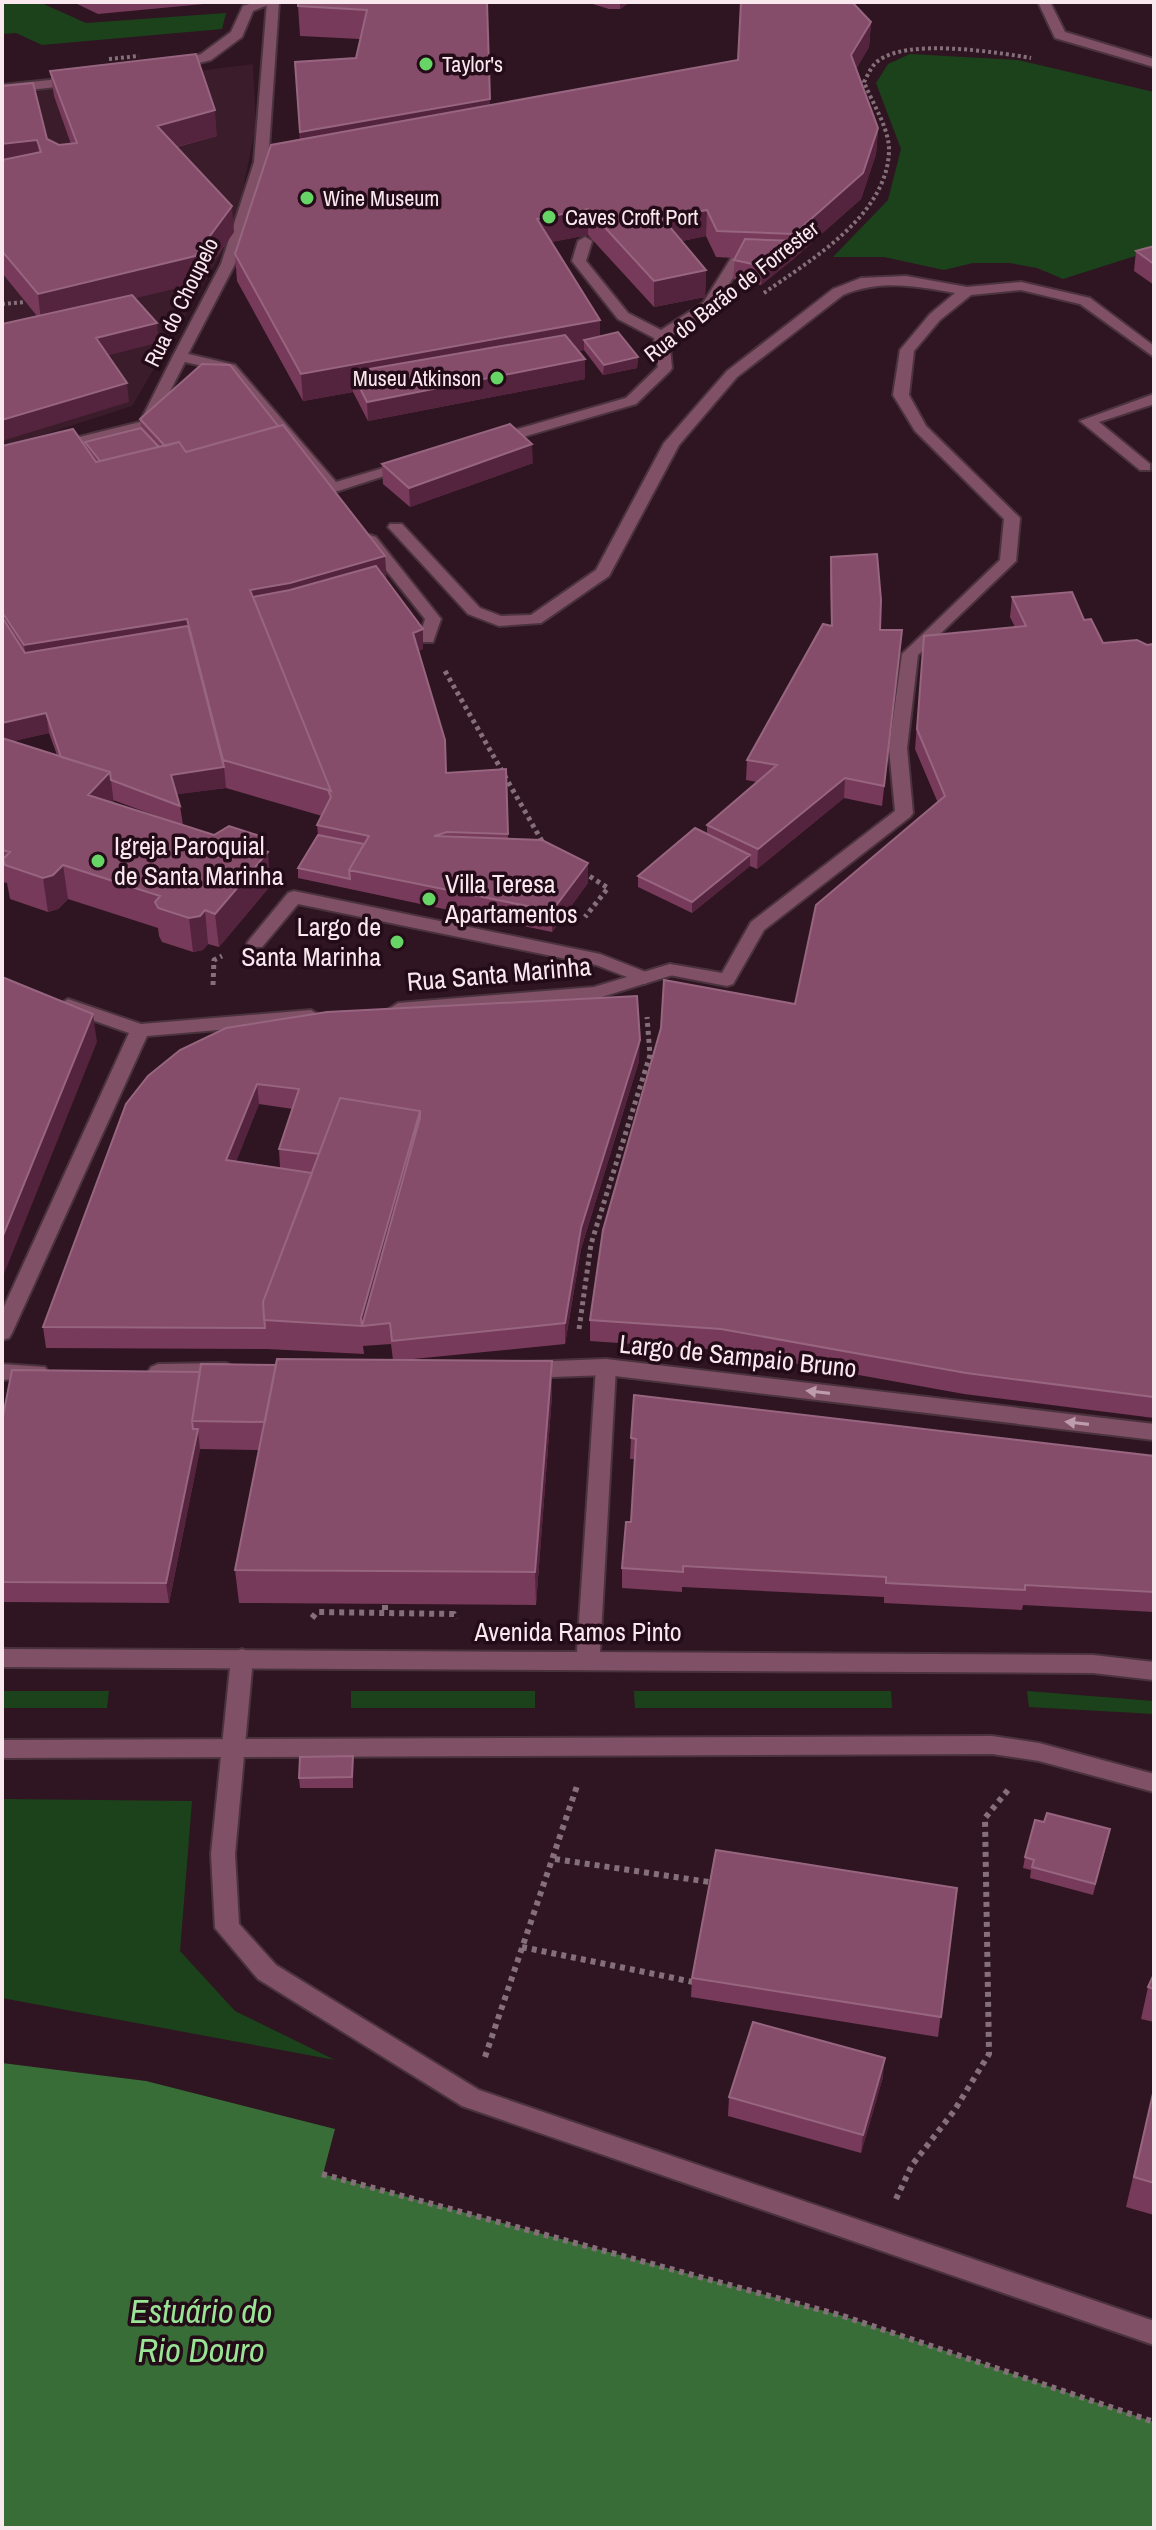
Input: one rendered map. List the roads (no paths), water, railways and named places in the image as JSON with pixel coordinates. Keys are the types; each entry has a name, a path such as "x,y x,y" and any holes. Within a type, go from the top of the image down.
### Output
{"street":[{"path":"162,71 206,57 237,34 248,9 271,2"},
{"name":"Rua do Choupelo","path":"2,461 146,425 228,264 261,162 271,2"},
{"path":"1044,2 1060,35 1154,63"},
{"path":"2,89 89,79"},
{"path":"585,241 579,261 623,316 661,336 700,317 721,293 738,258"},
{"path":"396,527 474,611 499,621 535,620 603,573 672,443 732,374 826,301 861,282 906,280 967,291 1021,286 1085,301 1154,353"},
{"name":"Rua Santa Marinha","path":"375,1011 595,993 670,970 727,980 757,926 904,813 898,748 910,654 1008,561 1012,518 920,428 901,395 907,350 935,317 967,291"},
{"name":"Rua do Barão de Forrester","path":"482,444 631,401 665,368 661,336"},
{"path":"180,356 230,368 336,495 423,462"},
{"path":"1145,467 1088,421 1154,399"},
{"path":"358,526 433,619 427,639"},
{"path":"256,943 294,897 600,960 645,978"},
{"path":"43,996 140,1030 328,1015"},
{"path":"2,1333 140,1030"},
{"path":"510,1370 606,1367"},
{"name":"Largo de Sampaio Bruno","path":"588,1660 606,1367 1154,1432"},
{"path":"145,1372 240,1371"},
{"path":"2,1372 66,1372"},
{"name":"Avenida Ramos Pinto","path":"2,1658 1093,1664 1154,1671"},
{"path":"242,1658 223,1854 227,1928 267,1972 471,2098 1154,2333"},
{"path":"2,1749 992,1745 1039,1752 1154,1783"}],"water":[{"name":"Estuário do Rio Douro","path":"2,2063 146,2081 335,2129 323,2174 843,2316 1154,2422 1154,2528 2,2528"}],"place":[{"name":"Taylor's","path":"426,64"},
{"name":"Wine Museum","path":"307,198"},
{"name":"Caves Croft Port","path":"549,217"},
{"name":"Museu Atkinson","path":"497,378"},
{"name":"Igreja Paroquial de Santa Marinha","path":"98,861"},
{"name":"Villa Teresa Apartamentos","path":"429,899"},
{"name":"Largo de Santa Marinha","path":"397,942"}]}
